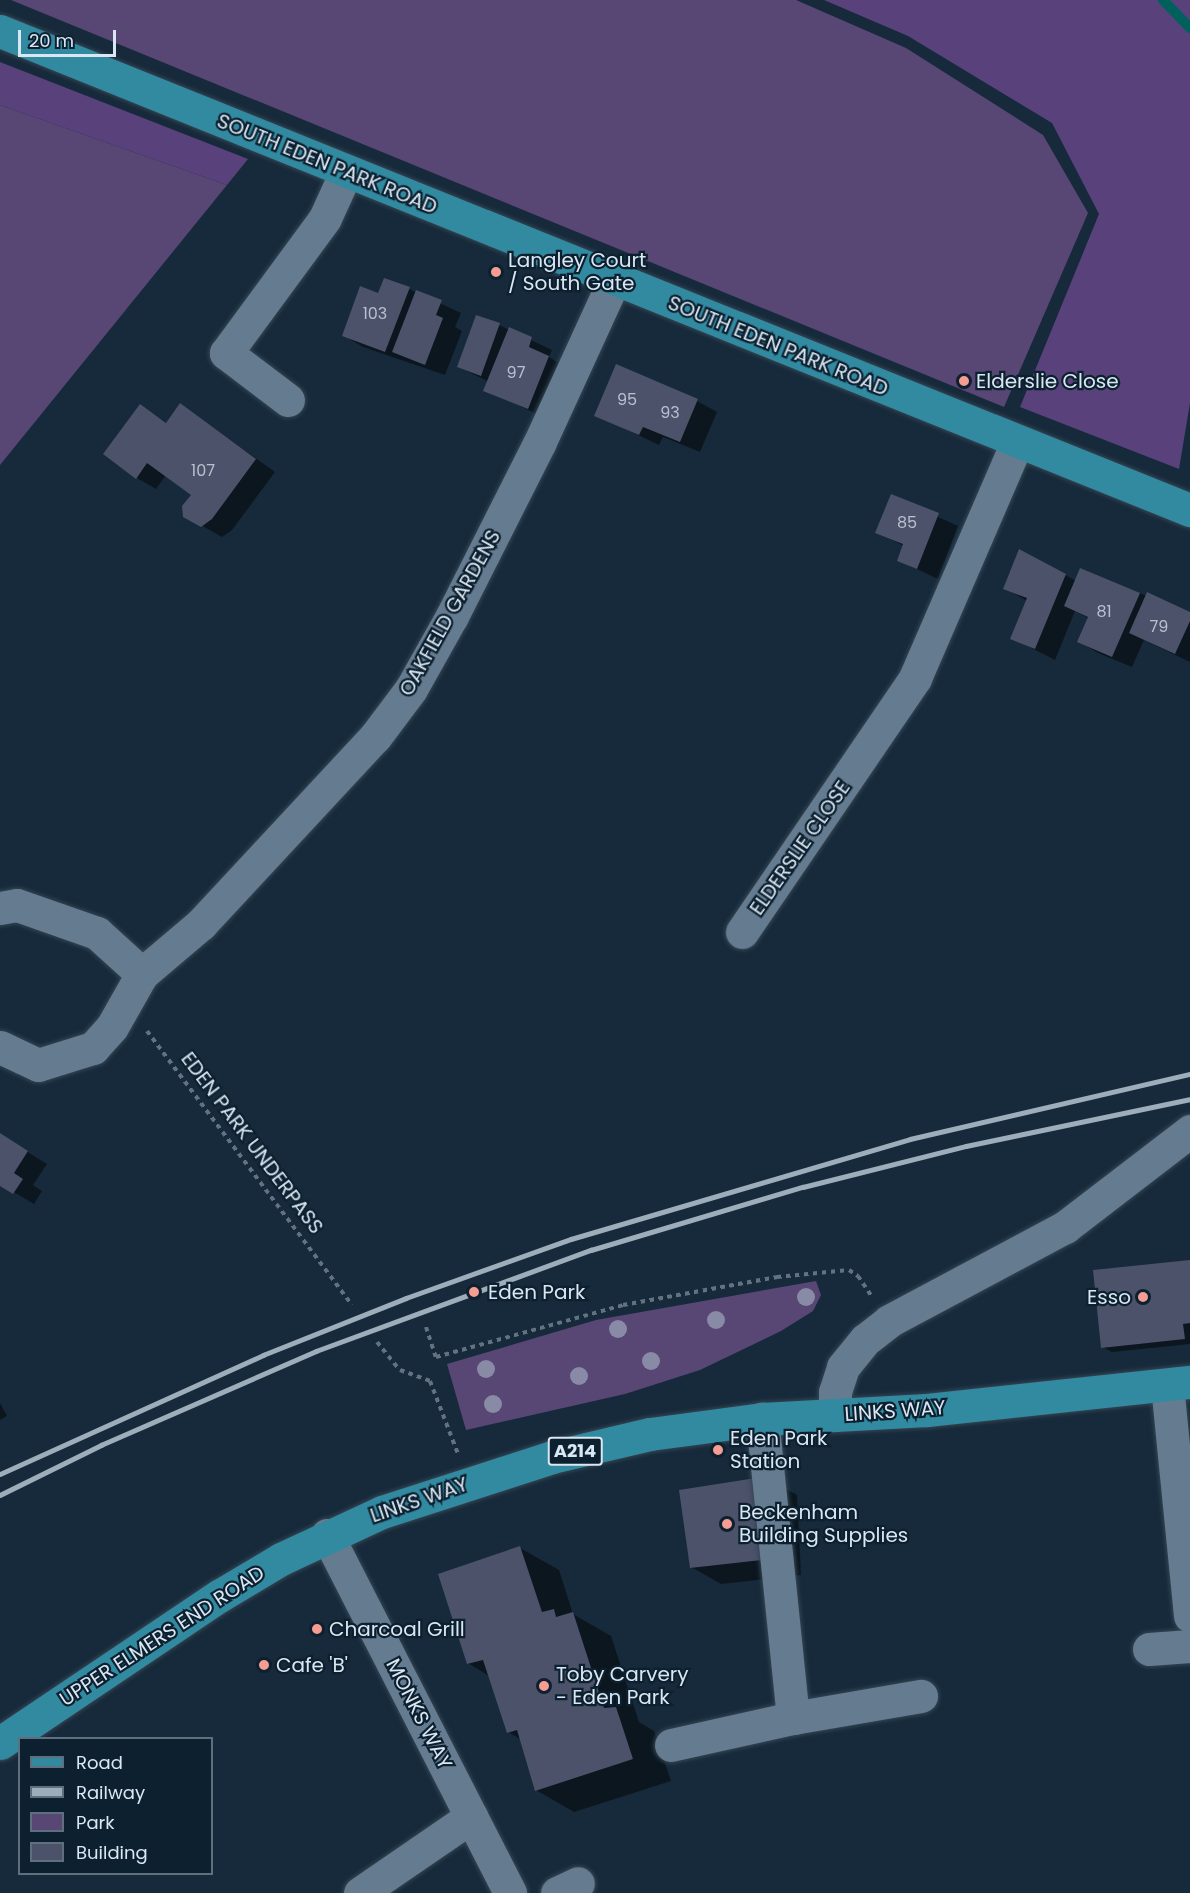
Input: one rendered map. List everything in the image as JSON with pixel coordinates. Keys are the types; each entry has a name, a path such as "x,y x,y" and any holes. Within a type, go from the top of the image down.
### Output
{"main road":[{"name":"SOUTH EDEN PARK ROAD","path":"0,31 1190,510"},
{"name":"LINKS WAY","path":"327,1535 467,1483 607,1442 762,1419 927,1410 1179,1384"},
{"name":"UPPER ELMERS END ROAD","path":"0,1743 219,1596 327,1535"}],"street":[{"path":"288,400 226,353 325,218 346,172"},
{"name":"OAKFIELD GARDENS","path":"0,1047 38,1065 93,1048 112,1027 142,974 201,924 375,736 411,689 539,444 614,280"},
{"name":"ELDERSLIE CLOSE","path":"742,932 915,678 1017,442"},
{"path":"0,908 17,905 97,933 142,974"},
{"path":"835,1416 835,1392 843,1367 865,1340 889,1321 929,1296 1049,1236 1130,1180 1190,1131"},
{"path":"1179,1384 1190,1616"},
{"path":"762,1419 793,1718"},
{"name":"MONKS WAY","path":"327,1535 510,1893"},
{"path":"1149,1649 1190,1646"},
{"path":"671,1744 793,1718 921,1696"},
{"path":"360,1893 471,1817"}],"path":[{"name":"EDEN PARK UNDERPASS","path":"125,1002 352,1305"},
{"path":"426,1327 436,1357 623,1305 839,1269 858,1276 889,1321"},
{"path":"377,1342 399,1371 430,1381 467,1483"}],"green space":[{"path":"11,0 796,0 906,48 1043,135 1088,213 1004,407"},
{"path":"0,105 227,185 0,465"},
{"path":"816,1281 821,1295 813,1311 781,1331 700,1370 625,1394 466,1430 447,1364 596,1320"}],"shaded area":[{"path":"824,0 1190,0 1190,403 1179,469 1020,407 1099,214 1052,123 908,36"},
{"path":"0,62 248,159 227,185 0,105"}],"building":[{"path":"384,278 410,287 385,352 342,336 360,286 378,293"},
{"path":"416,290 442,300 436,315 443,318 425,365 392,352"},
{"path":"476,315 500,323 481,376 457,367"},
{"path":"509,327 532,337 529,347 549,356 528,409 483,391"},
{"path":"616,364 698,399 680,442 643,427 639,435 594,416"},
{"path":"180,403 256,459 212,519 201,527 183,517 182,506 191,495 147,463 136,479 103,454 140,404 166,423"},
{"path":"891,494 939,513 917,569 897,561 903,544 875,533"},
{"path":"1019,549 1066,574 1035,649 1010,639 1027,598 1003,589"},
{"path":"1080,568 1140,593 1112,657 1077,642 1088,617 1064,606"},
{"path":"1147,592 1190,612 1190,621 1175,654 1129,633"},
{"path":"0,1133 28,1151 14,1173 23,1179 13,1194 0,1186"},
{"name":"Esso","path":"1190,1260 1190,1323 1183,1324 1185,1339 1101,1348 1093,1270"},
{"name":"Beckenham Building Supplies","path":"768,1476 771,1559 690,1568 679,1490"},
{"name":"Toby Carvery - Eden Park","path":"520,1546 542,1612 554,1609 556,1617 573,1612 604,1708 616,1707 633,1759 535,1791 517,1730 507,1733 483,1660 467,1664 438,1574"}],"waterway":[{"path":"1163,0 1190,28"}],"railway":[{"path":"0,1474 263,1355 406,1298 571,1239 910,1139 1190,1074"},
{"path":"0,1495 101,1445 316,1351 591,1250 803,1187 966,1146 1190,1099"}],"place":[{"name":"Langley Court / South Gate","path":"496,272"},
{"name":"Elderslie Close","path":"964,381"},
{"name":"Eden Park","path":"474,1292"},
{"name":"Esso","path":"1143,1297"},
{"name":"Eden Park Station","path":"718,1450"},
{"name":"Beckenham Building Supplies","path":"727,1524"},
{"name":"Charcoal Grill","path":"317,1629"},
{"name":"Cafe 'B'","path":"264,1665"},
{"name":"Toby Carvery - Eden Park","path":"544,1686"}]}
